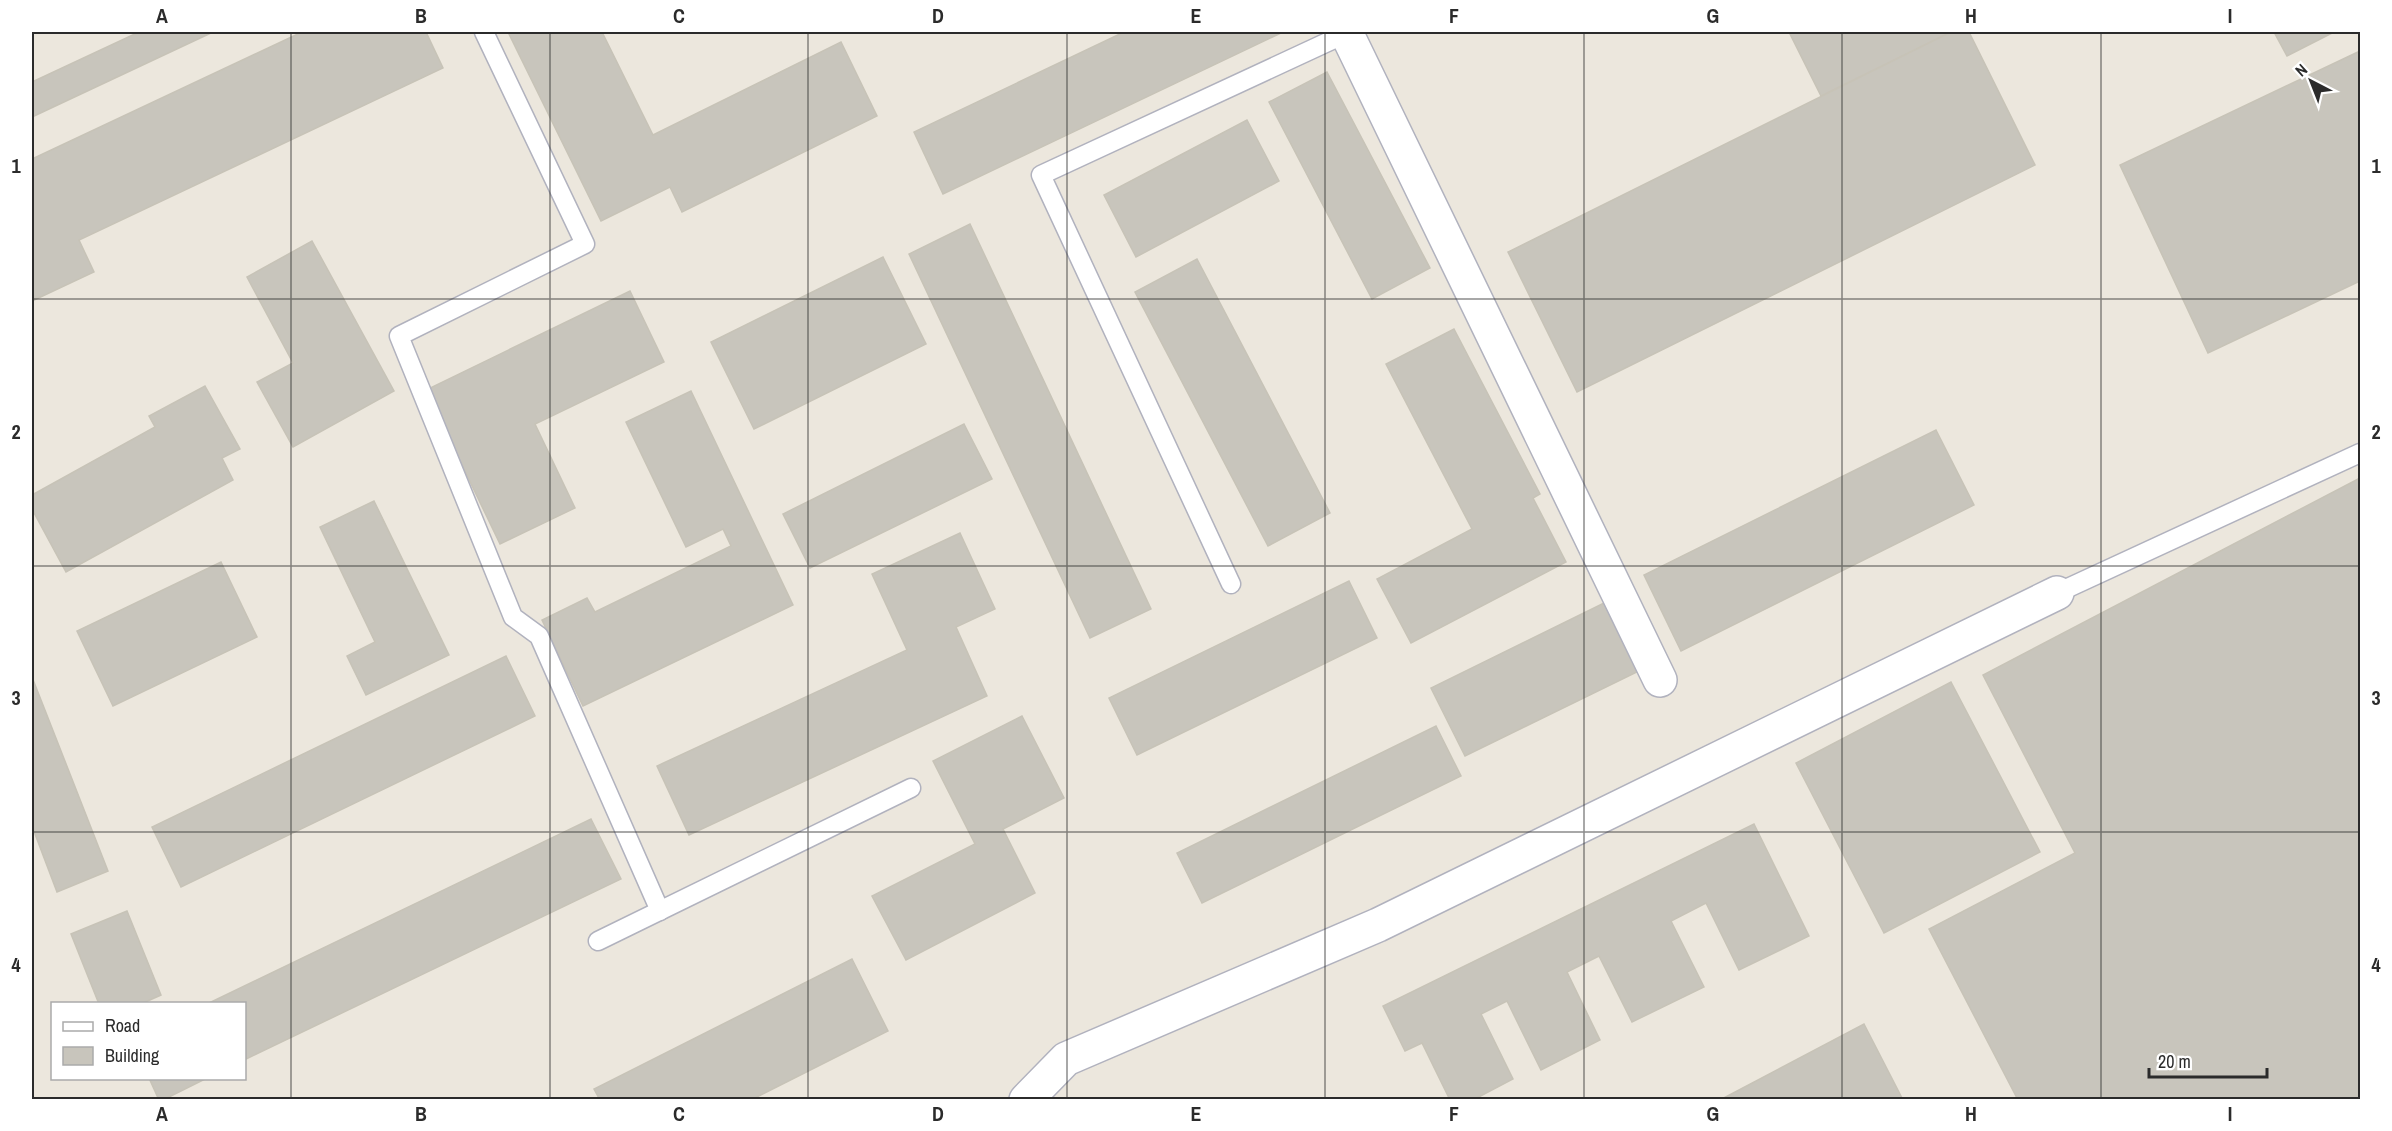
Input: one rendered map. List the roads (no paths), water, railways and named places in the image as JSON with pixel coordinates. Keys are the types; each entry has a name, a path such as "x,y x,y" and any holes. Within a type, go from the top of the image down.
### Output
{"street":[{"path":"1346,32 1660,680"},
{"path":"1026,1100 1066,1059 1378,925 2057,593"}],"lane":[{"path":"484,32 585,244 399,336 513,618 539,636 660,912"},
{"path":"1231,584 1041,175 1346,32"},
{"path":"2057,593 2361,453"},
{"path":"598,941 911,788"}]}
